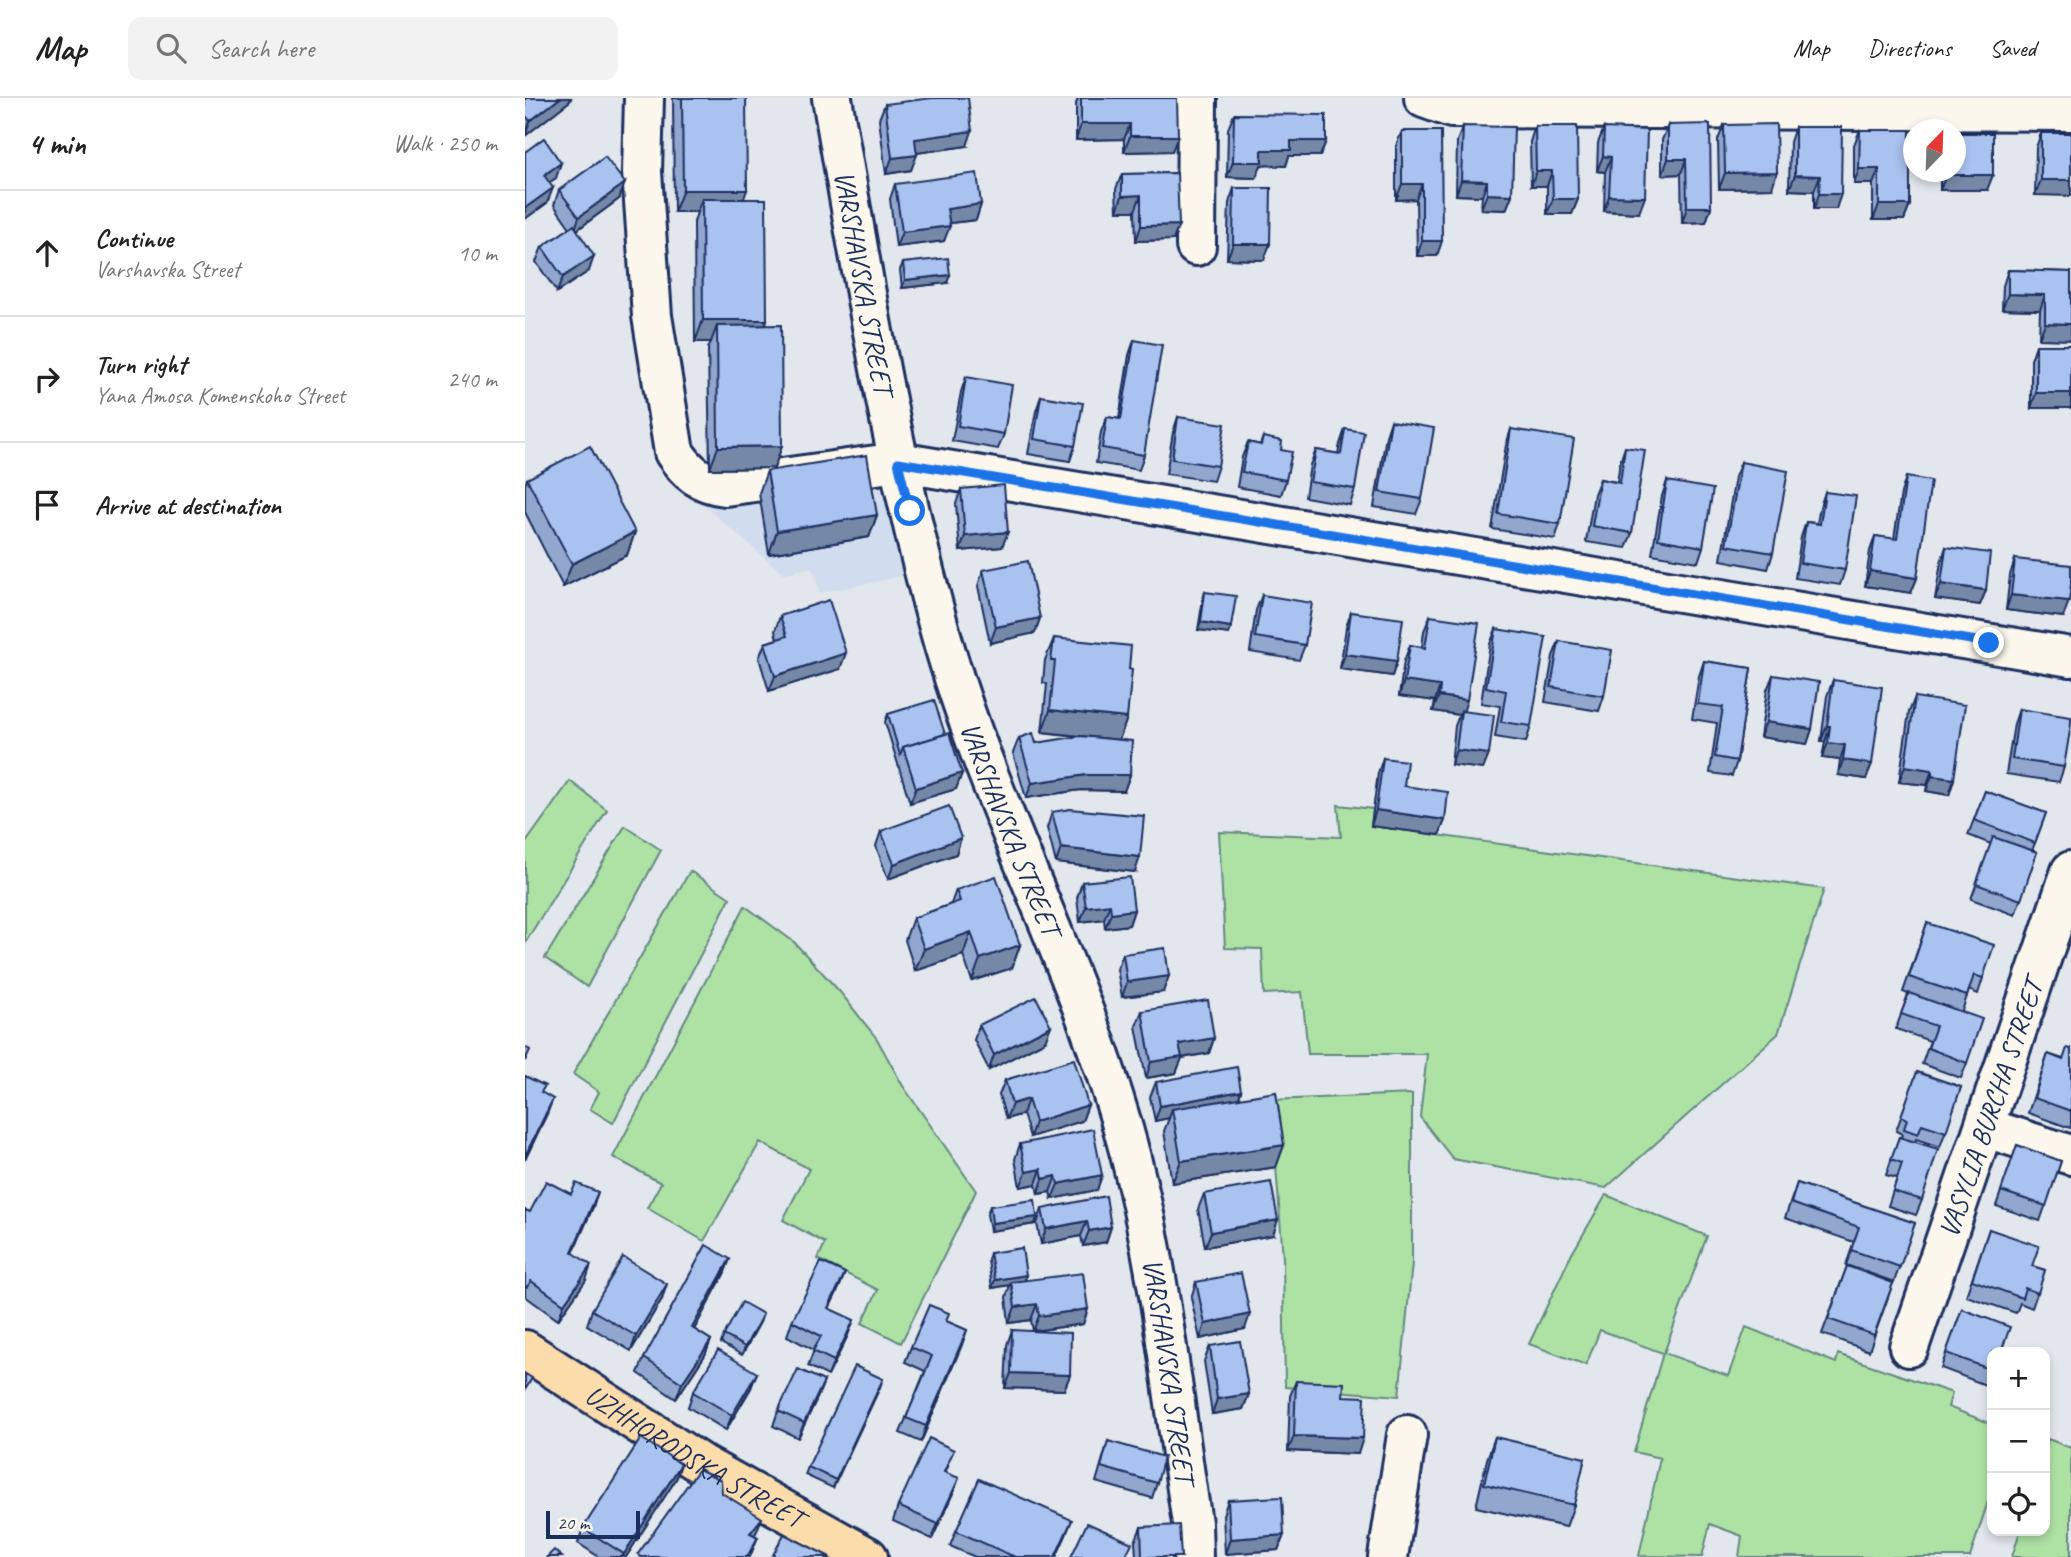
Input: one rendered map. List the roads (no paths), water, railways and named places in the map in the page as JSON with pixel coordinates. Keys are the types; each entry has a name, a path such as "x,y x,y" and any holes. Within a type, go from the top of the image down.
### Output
{"main road":[{"name":"UZHHORODSKA STREET","path":"525,1350 701,1464 868,1557"}],"street":[{"path":"644,98 642,172 652,316 674,452 685,469 705,483 725,486 898,462 2071,657"},
{"name":"VARSHAVSKA STREET","path":"832,98 898,462 941,635 972,733 1101,1058 1128,1144 1150,1250 1192,1523 1193,1557"},
{"path":"1196,246 1197,98"},
{"path":"1425,98 1452,108 2071,111"},
{"name":"VASYLIA BURCHA STREET","path":"1909,1347 1986,1128 2071,871"},
{"path":"1986,1128 2071,1155"},
{"path":"1388,1557 1407,1435"}]}
